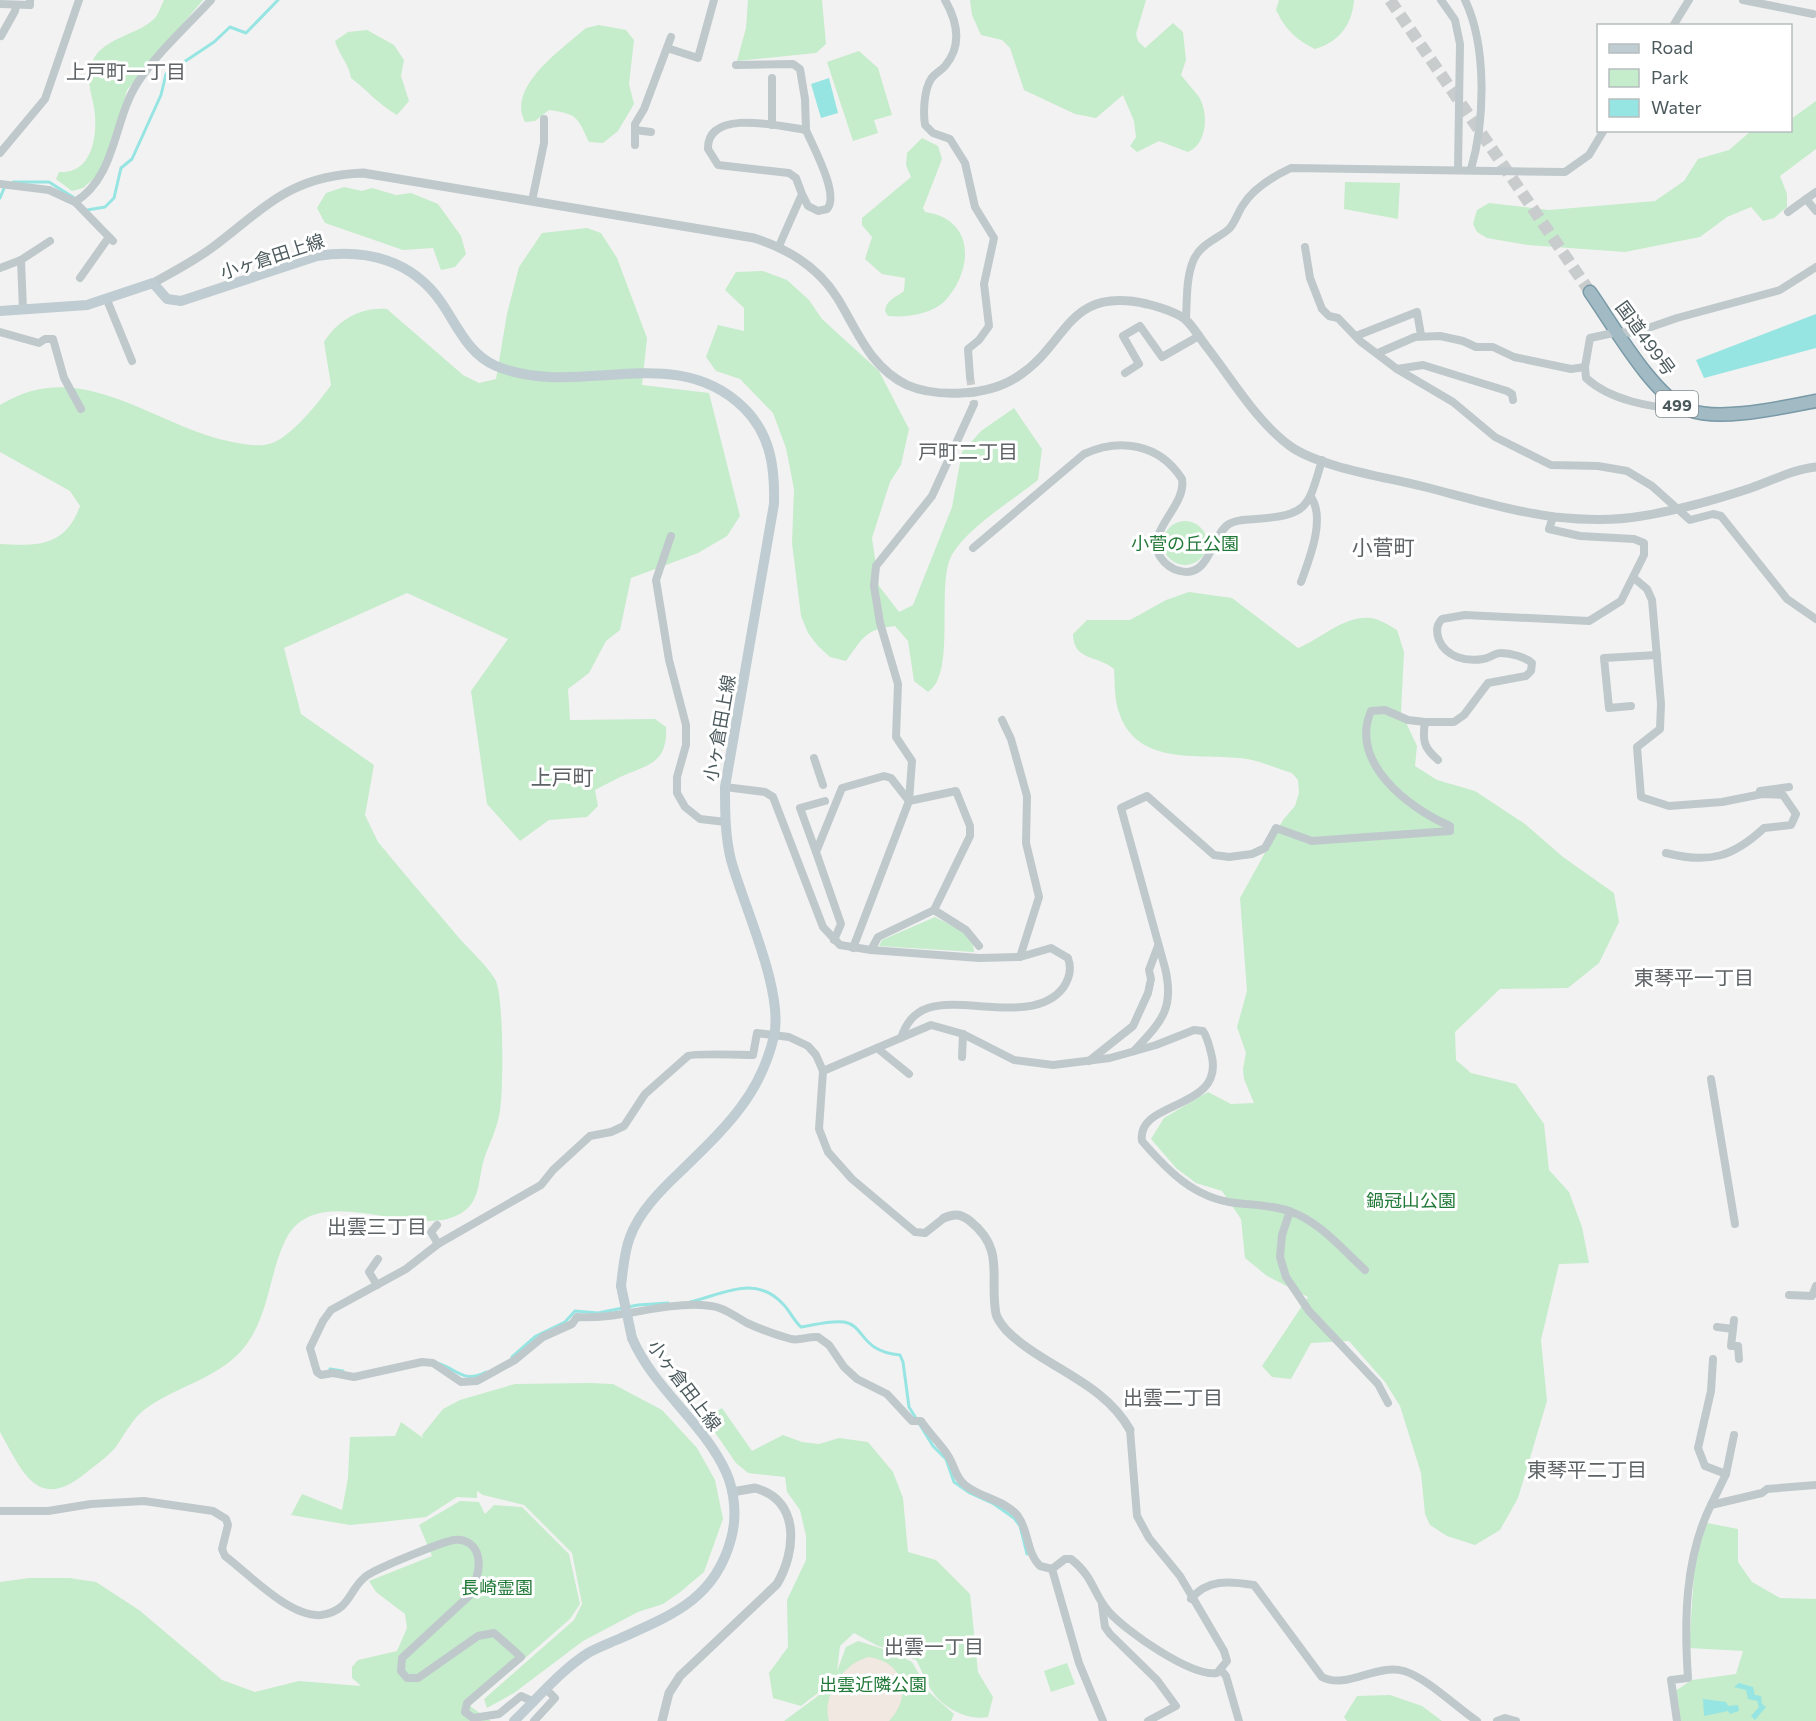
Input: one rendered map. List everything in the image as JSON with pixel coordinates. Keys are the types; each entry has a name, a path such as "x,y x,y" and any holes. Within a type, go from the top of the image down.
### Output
{"highway":[{"name":"国道499号","path":"1590,292 1660,390 1688,410"},
{"name":"499","path":"1688,410 1702,413 1739,412 1816,401"}],"main road":[{"name":"小ヶ倉田上線","path":"153,283 167,298 181,301 317,256 334,253 366,254 398,264 417,276 442,303 467,343 494,365 521,374 546,378 622,374 676,374 694,378 729,393 754,418 768,443 775,472 774,504 724,787 731,858 774,993 776,1017 774,1035 761,1079 749,1099 669,1183 638,1222 630,1237 621,1286 632,1338 643,1363 714,1452 727,1473 732,1492 734,1517 728,1550 714,1578 702,1593 668,1617 589,1652 546,1689 514,1721"},
{"path":"0,311 72,308 107,300 153,283"}],"street":[{"path":"0,4 30,4 30,0"},
{"path":"1,149 45,99 79,0"},
{"path":"75,202 93,188 107,163 124,107 138,82 211,0"},
{"path":"667,48 698,58 714,0"},
{"path":"945,0 957,28 955,44 948,62 932,77 927,88 925,125 933,133 950,140 965,163 975,207 994,238 984,284 989,326 979,340 968,349 970,376"},
{"path":"1441,0 1455,20 1460,44 1458,168"},
{"path":"1465,0 1475,25 1479,56 1478,145 1471,169"},
{"path":"1674,24 1689,0"},
{"path":"1743,0 1813,14"},
{"path":"1,36 15,11 16,4"},
{"path":"635,145 635,130 671,37"},
{"path":"736,65 793,64 800,69 804,90 806,130 830,188 831,205 822,212 808,206 796,178 789,173 722,167 710,155 708,149 709,136 721,125 772,125 806,130"},
{"path":"772,78 772,125"},
{"path":"532,201 544,143 544,119"},
{"path":"635,130 651,132"},
{"path":"1186,319 1190,274 1195,256 1208,243 1229,229 1245,202 1267,182 1284,171 1298,167 1458,168 1565,172 1588,155 1603,132"},
{"path":"153,283 210,249 286,191 321,177 363,173 754,238 779,246 804,261 827,283 859,340 878,363 907,385 943,394 980,393 1020,375 1033,364 1071,320 1103,303 1123,301 1150,304 1186,319 1255,410 1282,439 1296,450 1322,460 1553,517 1612,519 1677,509 1715,500 1816,467"},
{"path":"0,184 49,190 75,202 111,239 80,278"},
{"path":"1788,213 1816,192"},
{"path":"779,246 802,194"},
{"path":"1806,199 1816,211"},
{"path":"0,268 21,260 50,241"},
{"path":"1305,247 1308,270 1318,303 1326,313 1338,318 1356,336 1397,369 1453,402 1495,437 1546,463 1598,466 1628,471 1652,486 1690,520 1713,514 1721,516 1787,599 1816,619"},
{"path":"21,260 23,310"},
{"path":"1688,410 1666,408 1610,394 1586,378 1585,367 1590,338 1618,332 1634,333 1677,318 1780,290 1816,267"},
{"path":"107,300 132,361"},
{"path":"1356,336 1417,312 1421,335"},
{"path":"1125,373 1139,364 1123,336 1140,326 1162,357 1199,336"},
{"path":"0,332 39,342 53,339 64,378 81,409"},
{"path":"1378,353 1421,335 1450,337 1476,347 1493,347 1514,357 1571,369 1585,367"},
{"path":"1397,369 1423,365 1507,391 1512,394 1513,400"},
{"path":"853,948 909,801 912,761 896,737 898,684 880,624 874,576 876,566 932,496 974,404"},
{"path":"973,548 1084,454 1103,445 1120,443 1137,446 1158,456 1178,472 1182,479 1183,492 1157,540 1160,557 1177,571 1196,570 1204,562 1220,534 1231,523 1288,516 1311,497 1322,460"},
{"path":"1301,582 1315,545 1315,503 1311,497"},
{"path":"1134,1051 1162,1018 1168,1001 1168,982 1121,808 1147,796 1214,855 1229,857 1252,854 1265,848 1276,828 1312,841 1398,837 1450,831 1450,826 1424,815 1393,791 1367,746 1366,723 1371,711 1385,710 1408,720 1454,722 1464,715 1488,683 1526,676 1533,668 1525,658 1499,652 1483,659 1455,657 1444,650 1438,639 1437,628 1442,619 1465,615 1590,621 1621,601 1644,555 1644,543 1634,539 1580,536 1549,529 1553,517"},
{"path":"671,536 656,580 669,660 686,725 686,745 677,777 677,793 686,807 700,819 726,822"},
{"path":"1634,578 1647,590 1652,600 1661,724 1656,733 1637,747 1641,797 1669,806 1783,795 1795,810 1795,820 1783,828 1764,828 1751,842 1728,853 1698,859 1666,854"},
{"path":"1631,706 1609,708 1604,658 1657,655"},
{"path":"1002,720 1011,739 1027,796 1026,843 1039,897 1020,957"},
{"path":"1425,722 1422,740 1427,750 1438,760"},
{"path":"814,758 823,785"},
{"path":"816,852 842,788 884,776 891,778 909,801"},
{"path":"724,787 765,792 773,797 823,927 834,940 853,948 872,951 979,958 1020,957 1043,948 1058,950 1070,964 1071,973 1067,983 1060,992 1047,999 1018,1008 946,1005 928,1008 915,1015 905,1026 901,1038"},
{"path":"1749,797 1753,792 1789,787"},
{"path":"872,951 878,937 934,910 970,836 970,826 956,791 909,801"},
{"path":"825,801 800,808 841,924 834,940"},
{"path":"934,910 966,930 979,946"},
{"path":"1089,1061 1133,1026 1148,993 1151,979 1149,970 1158,946"},
{"path":"823,1071 931,1025 963,1034 1014,1060 1053,1065 1089,1061 1134,1051 1194,1030 1203,1031 1215,1070 1210,1084 1148,1120 1142,1131 1142,1141 1176,1178 1195,1191 1228,1202 1290,1211 1322,1231 1365,1270"},
{"path":"757,1033 789,1037 808,1046 823,1071 819,1129 828,1152 841,1168 915,1232 921,1234 931,1230 944,1218 954,1214 966,1218 984,1235 990,1245 995,1265 996,1316 1006,1330 1099,1395 1116,1410 1130,1430 1137,1516 1149,1538 1180,1576 1226,1658 1221,1670 1207,1674 1199,1672 1138,1637 1108,1611 1091,1579 1071,1559 1047,1570 1035,1561 1017,1515 1010,1508 967,1487 957,1478 947,1453 916,1421 887,1394 857,1378 844,1367 829,1345 818,1336 801,1340 790,1339 746,1322 732,1311 699,1305 662,1306 591,1318 577,1317 572,1324 536,1342 515,1360 470,1383 461,1382 433,1364 422,1362 354,1377 333,1373 321,1375 317,1372 310,1348 331,1310 406,1269 438,1244 541,1185 553,1170 590,1136 611,1132 624,1126 645,1094 688,1056 693,1053 716,1057 753,1055 757,1033"},
{"path":"962,1057 963,1034"},
{"path":"878,1048 909,1074"},
{"path":"1711,1079 1735,1224"},
{"path":"1290,1211 1280,1257 1286,1277 1309,1311 1378,1384 1383,1399 1388,1403"},
{"path":"436,1225 431,1232 438,1244"},
{"path":"377,1285 369,1272 378,1258"},
{"path":"1789,1295 1812,1296 1816,1286"},
{"path":"1734,1320 1731,1346 1738,1346 1739,1359"},
{"path":"1717,1327 1733,1329"},
{"path":"1713,1359 1711,1390 1698,1448 1705,1466 1726,1474"},
{"path":"1677,1721 1671,1680 1688,1678 1686,1640 1690,1568 1702,1525 1726,1474 1734,1435"},
{"path":"1711,1506 1762,1493 1767,1489 1816,1485"},
{"path":"662,1721 669,1693 680,1676 777,1584 788,1565 791,1531 777,1502 755,1488 732,1492"},
{"path":"0,1511 48,1511 91,1504 144,1501 213,1511 226,1519 228,1525 222,1549 225,1556 274,1596 309,1614 322,1615 338,1610 350,1601 365,1577 454,1540 468,1542 477,1550 479,1561 469,1596 402,1658 401,1671 407,1678 418,1678 478,1636 494,1633 521,1657 467,1703 465,1712 473,1718 499,1714 521,1696 534,1702"},
{"path":"1052,1569 1087,1687 1103,1721"},
{"path":"1191,1599 1202,1586 1209,1584 1254,1585 1322,1677 1341,1680 1379,1672 1402,1671 1420,1679 1477,1721"},
{"path":"1101,1600 1105,1627 1157,1680 1176,1706 1159,1718 1148,1721"},
{"path":"1221,1670 1226,1676 1239,1721"},
{"path":"534,1721 555,1698 546,1689"},
{"path":"1497,1721 1505,1719 1516,1721"}],"green space":[{"path":"164,0 203,0 127,90 118,125 98,175 83,188 72,191 56,179 59,172 78,168 85,162 93,145 95,125 89,71 95,56 109,43 153,20"},
{"path":"748,0 822,0 826,44 816,53 737,61 746,28"},
{"path":"970,0 1146,0 1136,34 1138,41 1145,48 1173,23 1183,32 1186,60 1181,75 1199,97 1204,112 1204,128 1199,142 1188,152 1159,141 1137,152 1130,146 1136,137 1134,121 1123,95 1096,118 1075,114 1024,90 1010,48 1002,40 981,35 972,15"},
{"path":"1279,0 1354,0 1353,9 1343,31 1331,42 1315,49 1297,38 1284,23 1276,10"},
{"path":"599,25 626,30 634,40 629,84 634,104 618,131 603,143 589,142 575,118 566,113 549,110 535,121 525,122 521,109 523,96 539,70 586,28"},
{"path":"367,30 394,45 404,60 401,76 409,101 397,115 351,78 335,41 348,32"},
{"path":"859,51 878,68 892,115 874,120 878,133 853,141 827,62"},
{"path":"1816,101 1816,149 1780,176 1787,194 1787,207 1774,218 1763,221 1751,207 1727,217 1700,237 1625,252 1528,245 1487,238 1477,232 1473,224 1477,210 1489,203 1549,210 1655,201 1684,181 1698,159 1729,150 1750,132 1792,132 1792,118"},
{"path":"922,138 938,146 942,159 923,208 925,212 953,224 961,235 965,247 965,261 955,288 940,305 918,314 888,316 885,311 886,307 892,299 904,291 905,278 882,274 865,259 872,237 862,225 862,218 911,177 906,165 907,153"},
{"path":"1345,182 1400,183 1398,219 1344,209"},
{"path":"344,187 362,191 372,188 396,195 411,193 438,204 461,236 466,254 455,267 441,270 433,248 403,250 325,223 317,208 326,193"},
{"path":"587,228 601,233 617,258 647,338 642,385 709,393 740,516 727,536 698,553 631,578 620,630 606,641 589,673 568,689 570,720 655,719 666,727 666,739 659,756 647,766 595,790 598,806 587,817 549,820 520,841 487,804 471,691 508,639 407,593 284,648 301,714 374,765 365,815 378,842 495,979 502,1024 501,1106 473,1202 467,1209 447,1219 427,1221 335,1211 315,1214 298,1224 285,1241 254,1333 236,1356 211,1374 144,1410 112,1451 70,1484 56,1489 44,1488 34,1483 25,1473 0,1432 0,544 38,544 58,537 67,530 80,506 70,491 0,452 0,405 30,391 59,387 87,390 115,398 199,433 243,444 269,444 295,428 331,385 324,342 330,334 351,316 377,309 387,309 463,375 479,383 496,379 507,314 519,267 542,233"},
{"path":"763,271 787,280 809,300 822,319 879,371 909,429 901,465 890,482 872,538 879,586 899,612 913,605 952,507 962,452 981,431 1014,408 1042,449 1038,480 977,527 956,548 950,559 946,573 944,651 936,683 928,692 914,681 908,641 895,626 871,632 846,661 830,657 818,646 808,633 801,616 792,543 794,489 786,448 773,413 740,379 716,371 706,357 718,325 744,331 744,308 725,290 736,272"},
{"name":"小菅の丘公園","path":"1185,521 1194,522 1201,527 1206,534 1206,552 1201,559 1194,564 1185,565 1176,564 1169,559 1164,552 1163,543 1164,534 1169,527 1176,522"},
{"name":"鍋冠山公園","path":"1189,592 1232,598 1298,648 1343,624 1361,618 1378,620 1397,630 1404,652 1401,712 1417,746 1415,766 1437,780 1475,791 1525,824 1563,857 1614,893 1619,922 1599,963 1568,988 1500,989 1455,1032 1456,1060 1471,1073 1516,1084 1544,1124 1549,1170 1569,1192 1582,1227 1589,1263 1559,1264 1541,1340 1547,1401 1518,1498 1500,1530 1475,1545 1447,1536 1430,1525 1425,1514 1421,1473 1400,1406 1385,1382 1349,1341 1311,1343 1291,1379 1272,1377 1262,1366 1308,1297 1267,1276 1245,1258 1241,1219 1222,1191 1196,1183 1176,1168 1151,1139 1164,1118 1208,1092 1231,1104 1254,1103 1244,1079 1246,1053 1237,1027 1247,991 1240,898 1283,820 1295,806 1299,793 1298,780 1292,773 1266,764 1239,758 1170,754 1154,750 1140,742 1129,731 1118,710 1114,669 1082,653 1074,643 1073,634 1087,620 1130,620 1166,600"},
{"path":"935,917 965,934 973,945 974,952 879,946 882,940"},
{"path":"515,1384 613,1384 662,1410 697,1448 715,1480 723,1519 704,1572 679,1593 663,1604 638,1612 583,1641 514,1693 487,1708 484,1699 574,1620 582,1604 572,1553 524,1505 483,1495 477,1491 477,1498 457,1497 426,1517 350,1525 291,1515 302,1494 342,1510 348,1478 350,1437 395,1436 401,1422 423,1438 422,1435 443,1409 460,1400"},
{"name":"出雲近隣公園","path":"722,1408 752,1451 783,1435 802,1442 819,1444 839,1438 868,1442 893,1472 903,1498 908,1552 936,1560 970,1594 978,1672 993,1697 988,1717 972,1717 949,1708 932,1691 916,1660 876,1645 854,1633 840,1646 837,1671 846,1647 858,1641 893,1652 912,1662 930,1693 954,1714 951,1721 784,1721 822,1693 827,1686 801,1706 773,1698 769,1673 788,1647 787,1600 806,1560 806,1536 800,1510 787,1492 785,1477 748,1473 736,1463 705,1418"},
{"name":"長崎霊園","path":"460,1501 479,1502 485,1514 494,1505 522,1507 569,1554 580,1604 570,1619 470,1706 491,1721 0,1721 0,1582 29,1578 69,1578 96,1582 139,1610 222,1680 255,1692 299,1681 361,1686 352,1678 352,1667 358,1660 397,1651 407,1628 405,1614 376,1592 369,1581 432,1556 419,1525"},
{"path":"1707,1523 1738,1529 1738,1562 1752,1582 1780,1598 1816,1599 1816,1721 1679,1721 1675,1691 1692,1680 1736,1674 1743,1651 1689,1648 1695,1559"},
{"path":"1067,1663 1075,1684 1051,1692 1044,1671"},
{"path":"1390,1695 1422,1706 1442,1721 1347,1721 1344,1717 1357,1696"}],"sand":[{"path":"869,1657 881,1660 897,1673 902,1691 901,1701 896,1711 889,1721 829,1721 828,1701 837,1682 851,1666"}],"water":[{"path":"829,78 838,113 821,118 811,84"},
{"path":"1816,314 1816,348 1704,378 1696,360"},
{"path":"1739,1683 1753,1687 1755,1695 1761,1696 1762,1704 1766,1707 1755,1720 1751,1716 1759,1707 1757,1701 1748,1699 1746,1690 1734,1687"},
{"path":"1703,1699 1726,1702 1728,1706 1738,1705 1739,1711 1704,1716"}],"waterway":[{"path":"87,210 105,207 114,198 121,168 132,159 161,95 166,74 214,42 230,27 246,33 278,0"},
{"path":"13,182 49,182 76,199"},
{"path":"0,198 5,186"},
{"path":"690,1302 727,1291 750,1288 761,1290 783,1304 801,1327 828,1322 844,1322 856,1328 877,1349 900,1355 909,1407 933,1446 946,1459 954,1482 1014,1518 1020,1526 1027,1554"},
{"path":"512,1357 536,1336 565,1322 575,1311 598,1313 638,1305 668,1303"},
{"path":"437,1363 465,1376 486,1372"},
{"path":"330,1369 343,1371"}],"tunnel":[{"path":"1390,0 1590,292"},
{"path":"970,377 974,404"}],"district":[{"name":"上戸町一丁目","path":"126,71"},
{"name":"戸町二丁目","path":"968,451"},
{"name":"小菅町","path":"1383,546"},
{"name":"上戸町","path":"562,776"},
{"name":"東琴平一丁目","path":"1694,977"},
{"name":"出雲三丁目","path":"377,1226"},
{"name":"出雲二丁目","path":"1173,1397"},
{"name":"東琴平二丁目","path":"1587,1469"},
{"name":"出雲一丁目","path":"934,1646"}]}
